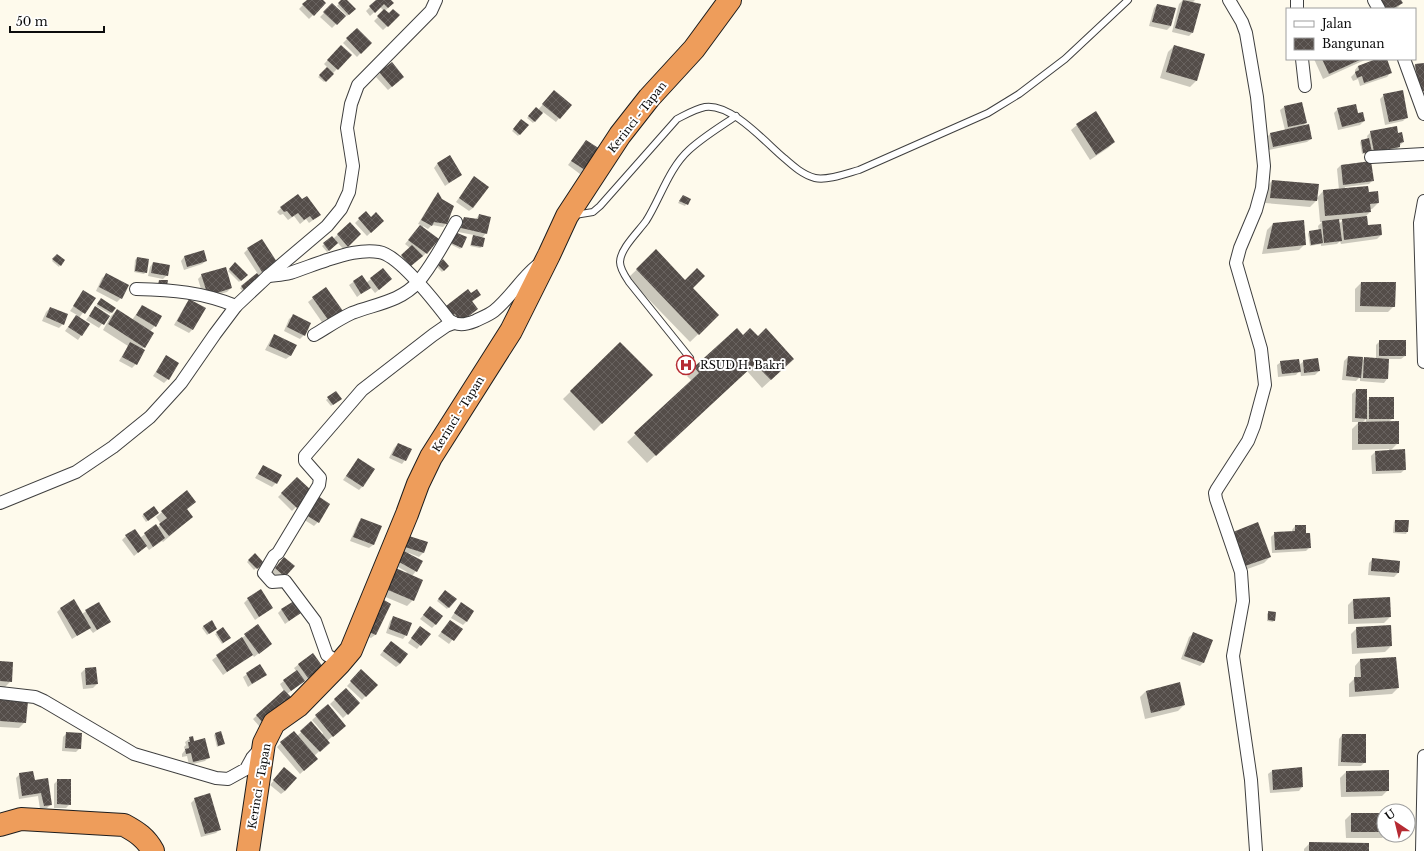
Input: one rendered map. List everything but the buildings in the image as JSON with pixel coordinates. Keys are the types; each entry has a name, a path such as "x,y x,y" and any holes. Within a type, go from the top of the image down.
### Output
{"highway":[{"name":"Kerinci - Tapan","path":"248,851 264,744 274,723 298,706 351,650 418,484 431,457 477,383 500,350 522,310 568,216 620,135 649,98 694,49 730,0"},
{"path":"0,825 21,819 124,825 139,833 149,842 153,851"}],"street":[{"path":"0,503 76,472 113,447 150,417 181,383 236,306 268,276 327,226 341,209 348,192 353,166 347,128 351,104 358,86 431,11 436,0"},
{"path":"1229,0 1242,22 1246,33 1257,97 1264,166 1262,188 1256,210 1240,248 1236,263 1261,349 1265,385 1254,426 1248,441 1215,493 1216,500 1241,572 1243,584 1243,601 1233,656 1251,780 1256,851"},
{"path":"1302,60 1305,86"},
{"path":"1404,60 1424,114"},
{"path":"1371,157 1424,154"},
{"path":"1424,202 1420,223 1424,362"},
{"path":"314,335 350,314 389,302 420,285 456,222"},
{"path":"268,276 288,274 326,260 354,253 380,252 392,257 420,285 454,323"},
{"path":"340,663 327,655 315,621 285,581 272,582 264,573 320,485 320,478 305,461 305,456 362,390 446,326 454,323 466,325 493,312 531,271 549,256"},
{"path":"136,289 180,291 221,300 236,306"},
{"path":"0,693 40,699 134,754 216,778 228,779 246,769 252,758 264,744"},
{"path":"1422,851 1424,756"}],"lane":[{"path":"568,216 593,212 677,119 692,111 704,107 717,107 736,116 799,171 815,178 838,176 859,170 988,113 1019,94 1065,59 1128,0"},
{"path":"690,358 628,282 622,271 620,263 621,256 646,220 680,160 688,150 736,116"}],"place":[{"name":"RSUD H. Bakri","path":"686,365"}]}
